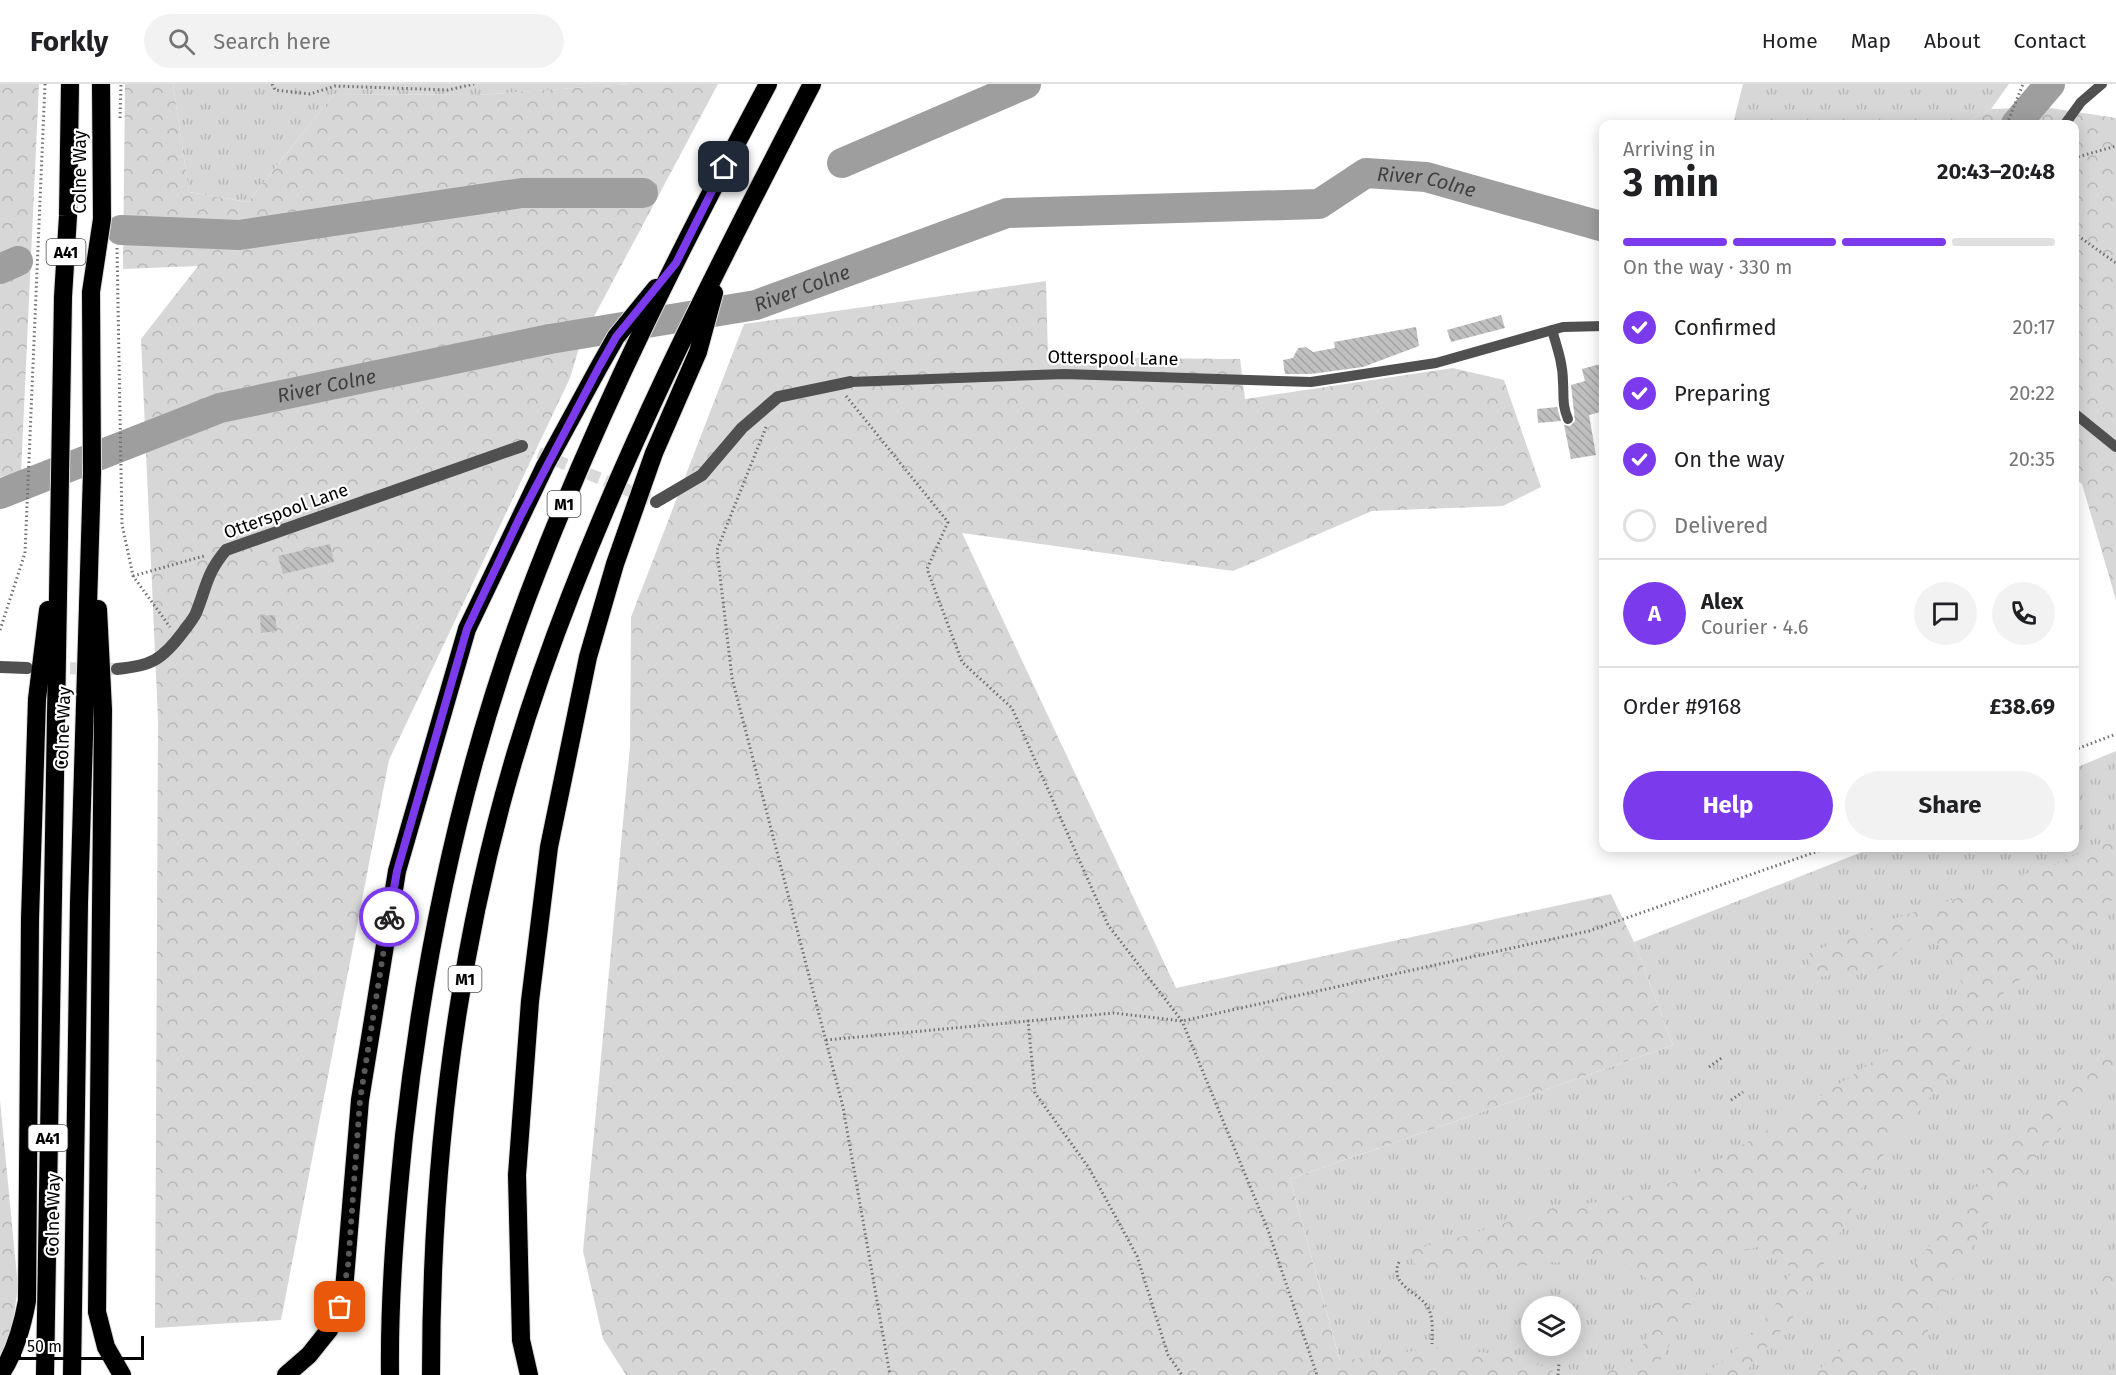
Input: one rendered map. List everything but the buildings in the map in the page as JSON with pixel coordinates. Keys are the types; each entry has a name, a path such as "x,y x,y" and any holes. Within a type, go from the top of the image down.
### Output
{"highway":[{"name":"Colne Way","path":"45,1375 60,507 70,84"},
{"name":"Colne Way","path":"72,1375 79,903 92,473 90,409 92,292 102,219 101,84"},
{"name":"M1","path":"390,1375 397,1207 410,1082 429,954 454,837 483,733 536,574 627,363 768,84"},
{"name":"M1","path":"431,1375 435,1231 441,1147 470,948 491,852 540,678 613,489 724,254 812,84"},
{"name":"M1","path":"529,1375 521,1340 517,1175 530,1001 549,847 588,657 615,564 654,453 698,352 724,254"},
{"name":"M1","path":"286,1375 309,1355 329,1330 344,1290 360,1100 397,871 467,629 530,497 616,337 676,263"},
{"path":"92,473 103,710 97,1312 106,1347 122,1375"},
{"path":"0,1375 9,1362 22,1327 27,1301 30,919 37,699 60,507"}],"street":[{"name":"Otterspool Lane","path":"656,502 702,475 742,428 778,397 850,382"},
{"name":"Otterspool Lane","path":"117,669 143,667 158,659 178,638 195,616 211,569 226,550 522,446"},
{"path":"0,667 27,668"}],"lane":[{"path":"2069,120 2081,102 2102,84"},
{"name":"Otterspool Lane","path":"850,382 1064,374 1311,382 1436,363 1563,327 1599,326"},
{"path":"1552,330 1561,358 1563,383 1561,404 1568,419"},
{"path":"2079,417 2116,447"}],"path":[{"path":"0,630 26,546 45,84"},
{"path":"272,84 275,90 310,94 335,86 447,90 474,84"},
{"path":"2009,120 2023,84"},
{"path":"2079,157 2116,146"},
{"path":"2079,237 2116,263"},
{"path":"119,384 122,524 133,576 178,638"},
{"path":"837,385 948,522 927,569 962,662 1012,708 1108,925 1182,1021 1268,1230 1317,1375"},
{"path":"778,397 717,549 732,678 843,1107 890,1375"},
{"path":"133,576 226,550"},
{"path":"2079,748 2116,734"},
{"path":"825,1040 1114,1013 1182,1021 1589,931 1816,852"},
{"path":"1028,1020 1035,1093 1089,1168 1137,1256 1168,1355 1182,1375"},
{"path":"1709,1067 1723,1057"},
{"path":"1731,1100 1743,1092"},
{"path":"1400,1262 1397,1273 1399,1281 1427,1305 1431,1316 1432,1344"},
{"path":"1558,1375 1559,1363"}],"green space":[{"path":"0,84 39,84 21,473 0,477"},
{"path":"125,84 173,84 189,192 248,202 334,94 479,95 629,84 718,84 581,341 570,378 389,760 281,1320 155,1328 158,720 141,339 198,266 123,269"},
{"path":"173,84 629,84 480,95 334,94 248,202 189,192"},
{"path":"1743,84 2009,84 1991,109 1970,120 1734,120"},
{"path":"2044,107 2116,118 2116,600 2082,484 2079,482 2079,120 1970,120 1991,109"},
{"path":"1046,281 1048,357 1240,359 1245,399 1453,368 1504,380 1541,487 1503,506 1372,511 1233,571 962,533 1176,988 1611,894 1634,942 1673,1045 1290,1179 1340,1361 1443,1347 1503,1355 1553,1369 1552,1375 626,1375 603,1339 583,1251 630,747 631,617 744,324"},
{"path":"2116,751 2116,1375 1344,1375 1290,1179 1673,1045 1634,942 1862,852 2079,852 2079,766"},
{"path":"2116,840 2116,896 2057,958 2007,987 1973,1045 1870,1171 1831,1251 1793,1317 1743,1375 1704,1375 1729,1356 1772,1311 1793,1268 1758,1247 1709,1259 1684,1319 1651,1375 1590,1375 1612,1370 1631,1359 1649,1333 1651,1305 1646,1278 1613,1257 1422,1276 1407,1251 1468,1235 1555,1207 1615,1200 1692,1176 1792,1115 1869,1064 1931,1013 1966,993 1946,947 1913,937 1880,969 1817,977 1805,955 1893,919 1983,890"},
{"path":"2116,1037 2116,1077 2064,1125 2013,1187 1989,1221 1933,1317 1926,1338 1919,1375 1813,1375 1850,1342 1953,1217 1991,1163 2039,1109"},
{"path":"0,1100 18,1287 12,1328 0,1355"},
{"path":"2116,1258 2116,1299 2087,1304"}],"waterway":[{"path":"842,163 1026,84"},
{"name":"River Colne","path":"2019,120 2050,84"},
{"name":"River Colne","path":"0,494 220,408 550,339 756,305 1007,213 1319,204 1366,173 1426,177 1599,226"},
{"path":"121,230 239,235 522,193 643,193"},
{"path":"0,269 18,261"}],"tunnel":[{"path":"522,446 656,502"},
{"path":"52,668 117,669"}],"way so far":[{"path":"340,1307 348,1266 360,1100 389,917"}],"route":[{"path":"389,917 397,871 467,629 520,517 599,367 616,337 676,263 724,167"}]}
